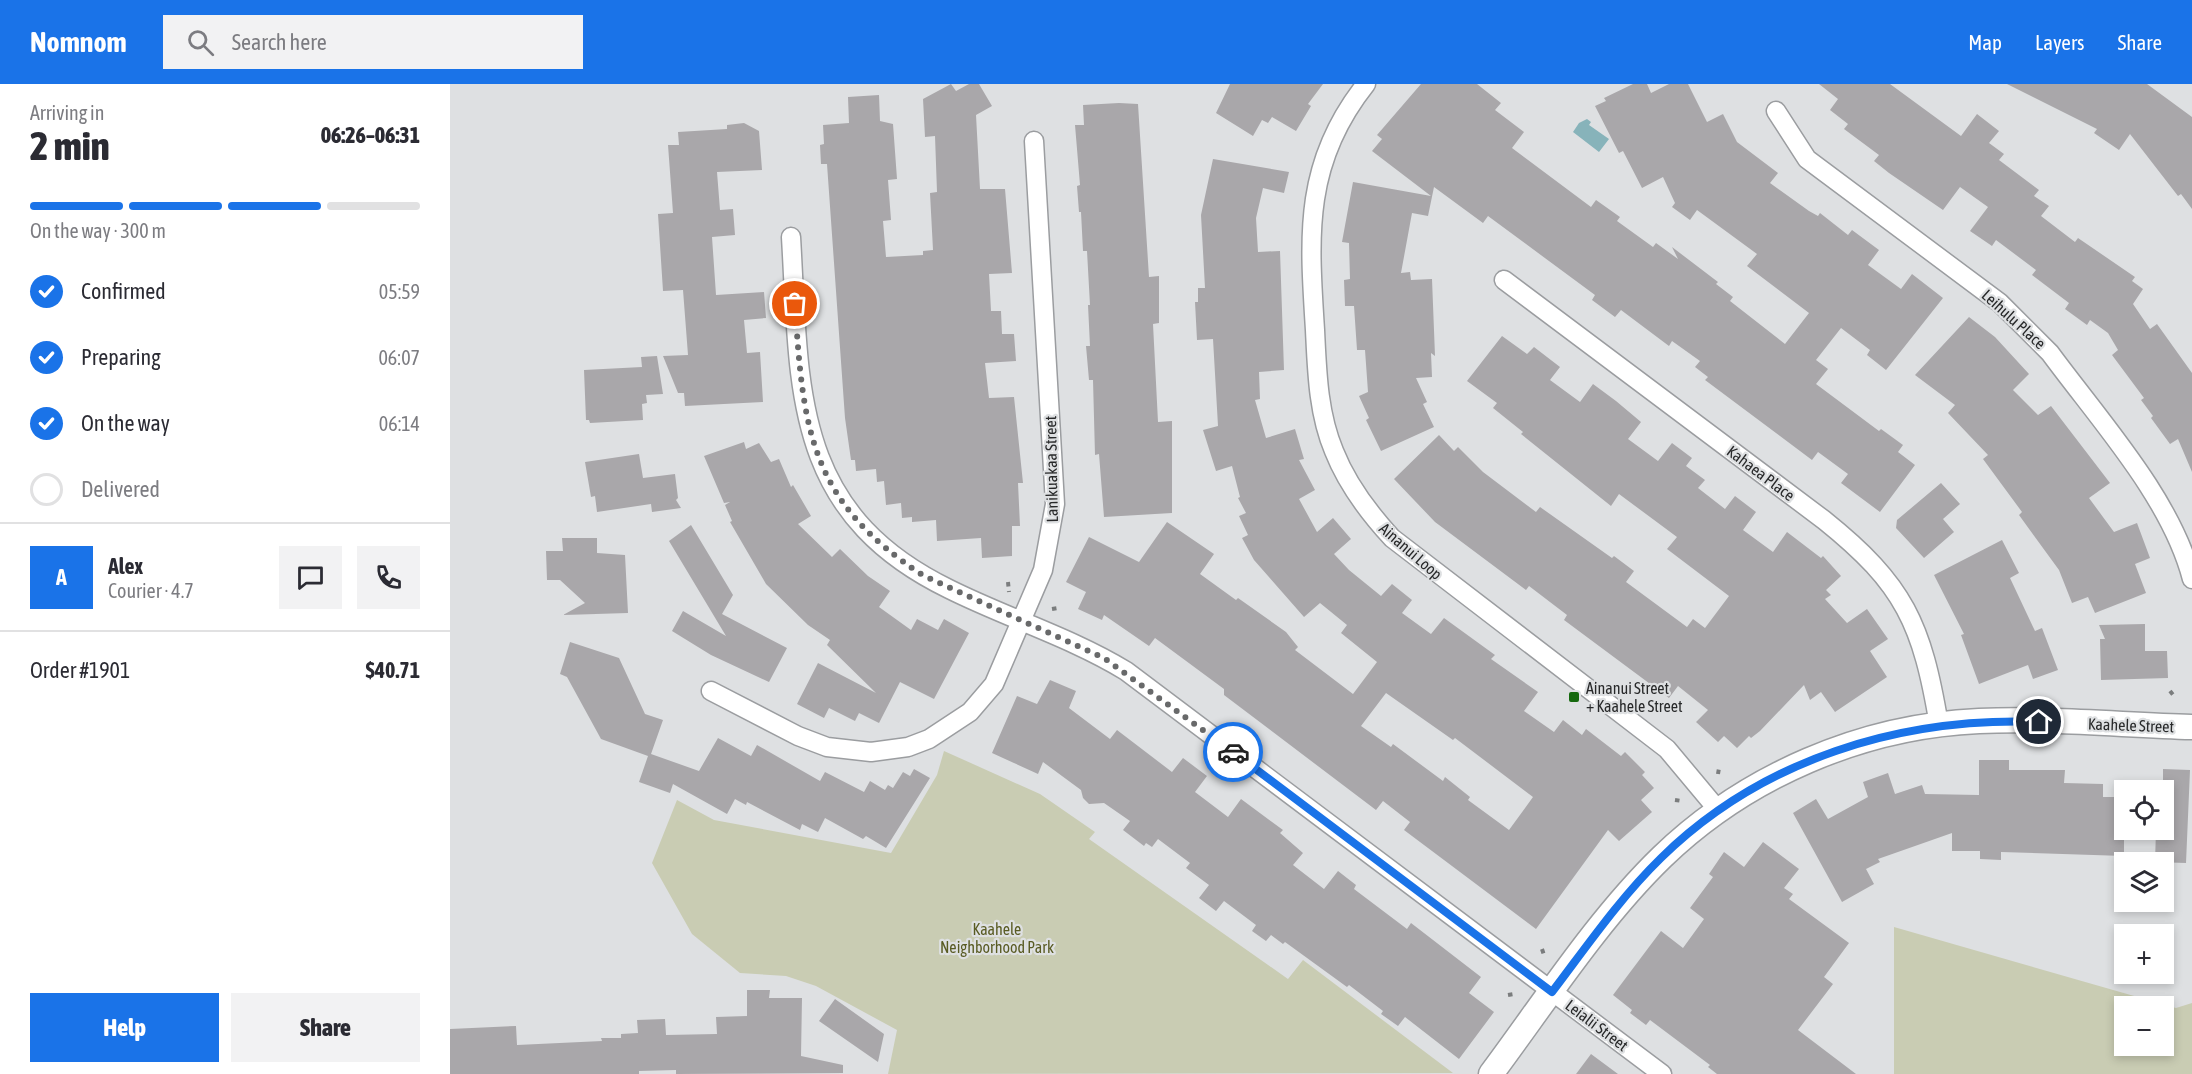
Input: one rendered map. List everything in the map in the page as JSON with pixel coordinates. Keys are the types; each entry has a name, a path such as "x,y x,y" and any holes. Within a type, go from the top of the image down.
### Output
{"street":[{"name":"Ainanui Loop","path":"1366,84 1330,144 1316,188 1311,224 1319,392 1327,430 1338,461 1357,495 1392,538 1411,555 1659,742 1680,761 1718,810"},
{"name":"Leihulu Place","path":"1776,111 1807,159 2000,303 2033,333 2159,501 2179,538 2192,579"},
{"name":"Lanikuakaa Street","path":"711,691 798,736 827,747 871,752 908,747 952,726 982,699 1003,667 1043,570 1055,504 1034,141"},
{"name":"Leialii Street","path":"791,237 801,392 812,441 833,487 867,532 900,561 950,590 1076,644 1126,671 1662,1074"},
{"name":"Kahaea Place","path":"1504,280 1824,520 1874,562 1893,588 1919,635 1927,660 1939,725"},
{"name":"Kaahele Street","path":"1491,1074 1636,885 1661,858 1718,810 1762,784 1834,750 1879,736 1939,725 2018,721 2192,727"}],"path":[{"path":"1008,582 1009,592"},
{"path":"1052,609 1058,608"},
{"path":"2170,691 2174,696"},
{"path":"1718,774 1719,768"},
{"path":"1675,800 1682,801"},
{"path":"1542,949 1544,955"},
{"path":"1508,995 1514,994"}],"green space":[{"name":"Kaahele Neighborhood Park","path":"944,751 1040,794 1095,832 1089,839 1288,979 1303,960 1453,1073 888,1074 897,1030 816,986 786,976 740,973 692,934 652,863 677,800 714,820 891,853 937,775"},
{"path":"1894,927 2134,996 2114,996 2114,1056 2174,1056 2174,1007 2192,1003 2192,1074 1894,1074"}],"water":[{"path":"1587,119 1591,122 1589,125 1609,139 1599,152 1573,132 1579,123"}],"building":[{"path":"951,84 956,91 969,84 979,84 992,106 976,115 980,189 1005,189 1012,273 989,274 991,311 1001,311 1002,334 1014,334 1016,361 985,363 989,398 1014,397 1023,483 1018,483 1020,526 1012,526 1012,556 982,558 981,538 937,541 936,520 912,522 912,517 902,518 901,503 886,505 884,481 877,482 876,469 856,471 855,460 851,460 845,418 827,164 821,164 820,145 824,144 823,125 849,123 848,97 879,95 880,121 893,124 897,179 888,180 891,220 883,221 886,257 923,255 923,251 933,250 930,193 937,192 935,136 925,137 923,99"},
{"path":"1230,84 1323,84 1308,104 1311,106 1296,131 1272,117 1268,123 1262,120 1253,136 1216,113"},
{"path":"1421,84 1477,84 1501,103 1495,110 1524,132 1512,148 1591,207 1596,200 1620,217 1617,221 1653,247 1656,243 1678,259 1672,247 1718,282 1716,284 1733,297 1730,301 1785,344 1809,313 1747,266 1757,254 1697,210 1690,220 1672,207 1675,203 1663,177 1642,188 1623,151 1619,153 1595,106 1606,101 1604,98 1633,84 1647,84 1651,93 1669,84 1688,84 1707,122 1723,114 1737,142 1778,173 1770,183 1809,211 1818,216 1820,213 1848,235 1852,230 1879,250 1868,265 1901,289 1912,274 1943,298 1886,370 1867,355 1870,350 1841,328 1816,360 1828,369 1816,384 1879,431 1881,429 1903,445 1898,452 1915,465 1880,512 1841,483 1848,474 1818,452 1812,460 1705,380 1708,377 1695,367 1700,361 1672,341 1669,346 1621,310 1615,317 1592,300 1595,295 1488,216 1483,223 1434,187 1428,216 1412,213 1401,273 1410,272 1411,280 1432,279 1435,356 1431,353 1432,377 1416,378 1427,402 1423,404 1434,427 1381,451 1366,420 1369,418 1359,396 1368,392 1365,350 1357,350 1354,306 1345,306 1344,280 1350,279 1349,243 1342,242 1353,182 1431,196 1372,151 1382,139 1377,135"},
{"path":"1819,84 1890,84 1961,136 1977,114 1999,131 1989,143 2004,154 1999,160 2039,190 2034,196 2049,206 2041,216 2075,242 2078,238 2135,277 2132,281 2143,289 2133,304 2150,329 2157,324 2192,373 2192,472 2178,439 2170,444 2151,418 2153,416 2141,400 2144,398 2112,355 2118,350 2108,333 2090,320 2087,325 2065,309 2069,303 2032,275 2036,270 1996,240 1992,246 1970,231 1988,207 1960,187 1943,210 1889,173 1874,161 1879,155 1844,129 1848,124 1830,110 1838,99"},
{"path":"2007,84 2147,84 2192,117 2192,209 2181,194 2178,196 2130,134 2119,150 2094,133 2097,129"},
{"path":"1138,104 1149,277 1159,276 1159,323 1153,324 1158,422 1172,421 1172,513 1104,517 1099,454 1095,455 1093,380 1089,380 1086,346 1090,346 1088,305 1090,305 1087,251 1083,251 1081,212 1079,212 1077,186 1080,185 1075,125 1084,125 1083,105"},
{"path":"744,123 759,131 762,170 717,172 720,210 733,209 735,235 712,237 716,295 764,292 766,318 744,320 747,353 760,352 763,402 685,406 684,393 678,393 663,356 688,355 683,290 663,291 658,214 673,213 668,145 679,145 678,132 727,129 727,125"},
{"path":"1213,159 1289,172 1284,193 1263,188 1256,218 1258,252 1280,251 1284,370 1259,372 1260,399 1255,400 1266,438 1295,429 1304,459 1299,460 1315,490 1299,499 1317,532 1333,518 1351,539 1334,554 1349,570 1381,596 1392,584 1412,600 1402,613 1431,634 1444,618 1495,655 1491,659 1538,692 1524,711 1554,732 1563,720 1582,735 1586,729 1621,756 1625,752 1645,772 1642,775 1654,788 1641,800 1652,812 1619,841 1608,830 1536,929 1404,830 1410,822 1383,801 1376,810 1224,695 1224,689 1155,638 1149,646 1104,615 1102,620 1078,609 1086,592 1066,582 1089,537 1139,562 1167,522 1214,554 1200,574 1286,632 1298,647 1295,650 1353,694 1377,662 1341,633 1347,625 1320,603 1304,617 1254,560 1242,538 1248,535 1239,516 1246,513 1238,498 1240,497 1232,466 1216,471 1203,430 1218,426 1213,339 1197,340 1195,302 1198,302 1198,288 1205,288 1201,215","holes":["1386,693 1453,740 1455,738 1533,797 1509,830 1468,800 1470,797 1445,777 1443,781 1393,744 1391,747 1361,726"]},
{"path":"1969,317 1995,337 2029,374 2013,390 2038,415 2051,406 2110,483 2089,498 2114,532 2137,523 2150,558 2135,564 2146,593 2095,613 2088,597 2072,603 2059,570 2019,515 2022,512 1983,459 1988,455 1948,413 1955,405 1915,375"},
{"path":"1502,336 1527,354 1534,347 1560,367 1550,380 1580,402 1593,384 1616,401 1641,422 1628,439 1658,461 1672,443 1692,458 1686,466 1705,480 1698,488 1725,509 1735,496 1756,512 1743,530 1773,552 1787,532 1821,558 1823,556 1841,576 1826,590 1831,595 1825,599 1847,623 1867,609 1888,639 1870,651 1887,677 1835,712 1821,692 1810,700 1804,685 1760,731 1751,738 1749,736 1737,748 1724,736 1718,742 1696,722 1708,710 1678,686 1669,698 1564,620 1567,615 1529,586 1526,590 1435,522 1394,479 1439,435 1454,451 1458,447 1483,472 1536,512 1540,507 1634,571 1626,582 1687,627 1693,619 1705,628 1729,596 1667,549 1677,537 1619,494 1611,506 1521,434 1523,432 1493,408 1497,403 1467,381"},
{"path":"657,356 663,394 646,395 647,403 642,404 643,420 590,423 586,420 584,370 642,367 641,357"},
{"path":"744,442 746,449 759,443 771,462 779,459 791,487 793,485 811,516 798,524 832,557 840,549 868,576 890,591 879,607 911,630 917,619 938,630 944,619 969,633 934,699 900,682 879,723 859,713 855,721 829,708 824,718 797,704 818,663 876,693 827,645 830,640 808,625 766,584 730,522 732,521 725,505 730,502 724,503 704,456"},
{"path":"639,454 643,478 675,474 678,498 676,500 681,508 652,512 651,504 597,512 595,496 591,497 585,462"},
{"path":"1941,483 1960,504 1943,519 1954,532 1924,558 1896,528 1897,520"},
{"path":"691,525 733,595 722,614 787,648 769,682 711,655 672,631 683,611 726,636 669,541"},
{"path":"562,538 597,538 597,553 625,555 628,613 563,615 585,603 560,580 547,580 546,551 563,551"},
{"path":"2002,540 2019,573 2010,578 2035,631 2042,628 2058,670 2033,679 2028,665 1979,684 1961,635 1964,634 1934,575"},
{"path":"2145,624 2145,651 2167,651 2168,678 2101,680 2100,639 2105,639 2099,625"},
{"path":"570,642 619,658 645,714 663,720 651,754 699,771 718,738 751,756 757,745 820,781 825,772 864,792 870,781 885,790 888,785 893,788 903,772 910,776 914,769 930,778 886,848 866,836 863,839 825,818 818,832 802,824 800,830 747,802 746,805 735,799 727,814 673,784 670,793 639,782 648,756 601,739 567,677 560,674"},
{"path":"1050,680 1076,691 1069,708 1110,739 1117,730 1172,772 1183,758 1207,776 1195,792 1228,817 1241,799 1283,830 1280,833 1303,853 1293,865 1324,889 1338,871 1356,885 1354,889 1407,929 1411,923 1481,977 1469,993 1494,1012 1459,1059 1405,1017 1398,1026 1381,1014 1383,1011 1349,985 1347,987 1285,942 1283,944 1271,935 1266,941 1252,931 1256,925 1224,901 1216,911 1199,898 1209,885 1186,868 1190,863 1158,839 1152,847 1146,843 1144,846 1123,830 1130,821 1104,803 1089,804 1083,798 1081,790 1043,762 1038,774 992,753 1017,696 1037,704"},
{"path":"1979,760 2009,760 2009,770 2065,770 2064,783 2103,784 2103,797 2114,797 2114,840 2124,840 2124,852 2114,852 2114,856 2001,852 2001,860 1980,859 1980,851 1952,851 1952,833 1878,859 1880,862 1866,869 1874,884 1842,902 1793,813 1816,799 1828,819 1868,797 1863,782 1888,773 1895,794 1922,785 1925,794 1979,795"},
{"path":"2163,769 2190,770 2186,863 2174,863 2174,852 2155,852 2156,840 2174,840 2174,780 2163,780"},
{"path":"1763,842 1799,869 1784,888 1793,894 1789,899 1849,943 1824,977 1833,984 1798,1030 1856,1074 1717,1074 1708,1067 1710,1065 1650,1020 1646,1025 1630,1013 1632,1010 1613,995 1661,931 1683,948 1704,919 1690,908 1713,877 1709,874 1724,852 1744,867"},
{"path":"747,990 770,990 769,998 802,998 801,1056 843,1065 843,1073 676,1074 676,1070 639,1071 639,1074 450,1074 450,1029 516,1026 517,1045 621,1038 621,1034 638,1033 637,1020 665,1019 666,1035 717,1034 716,1017 747,1016"},
{"path":"835,999 884,1034 878,1062 819,1021"},
{"path":"1591,1054 1618,1074 1576,1074"}],"way so far":[{"path":"795,304 801,392 809,432 833,487 854,518 867,532 900,561 950,590 1076,644 1126,671 1233,752"}],"place":[{"name":"Ainanui Street + Kaahele Street","path":"1574,697"}],"route":[{"path":"1233,752 1552,992 1608,918 1661,858 1688,833 1740,796 1797,766 1834,750 1868,739 1901,731 1979,721 2039,722"}]}
